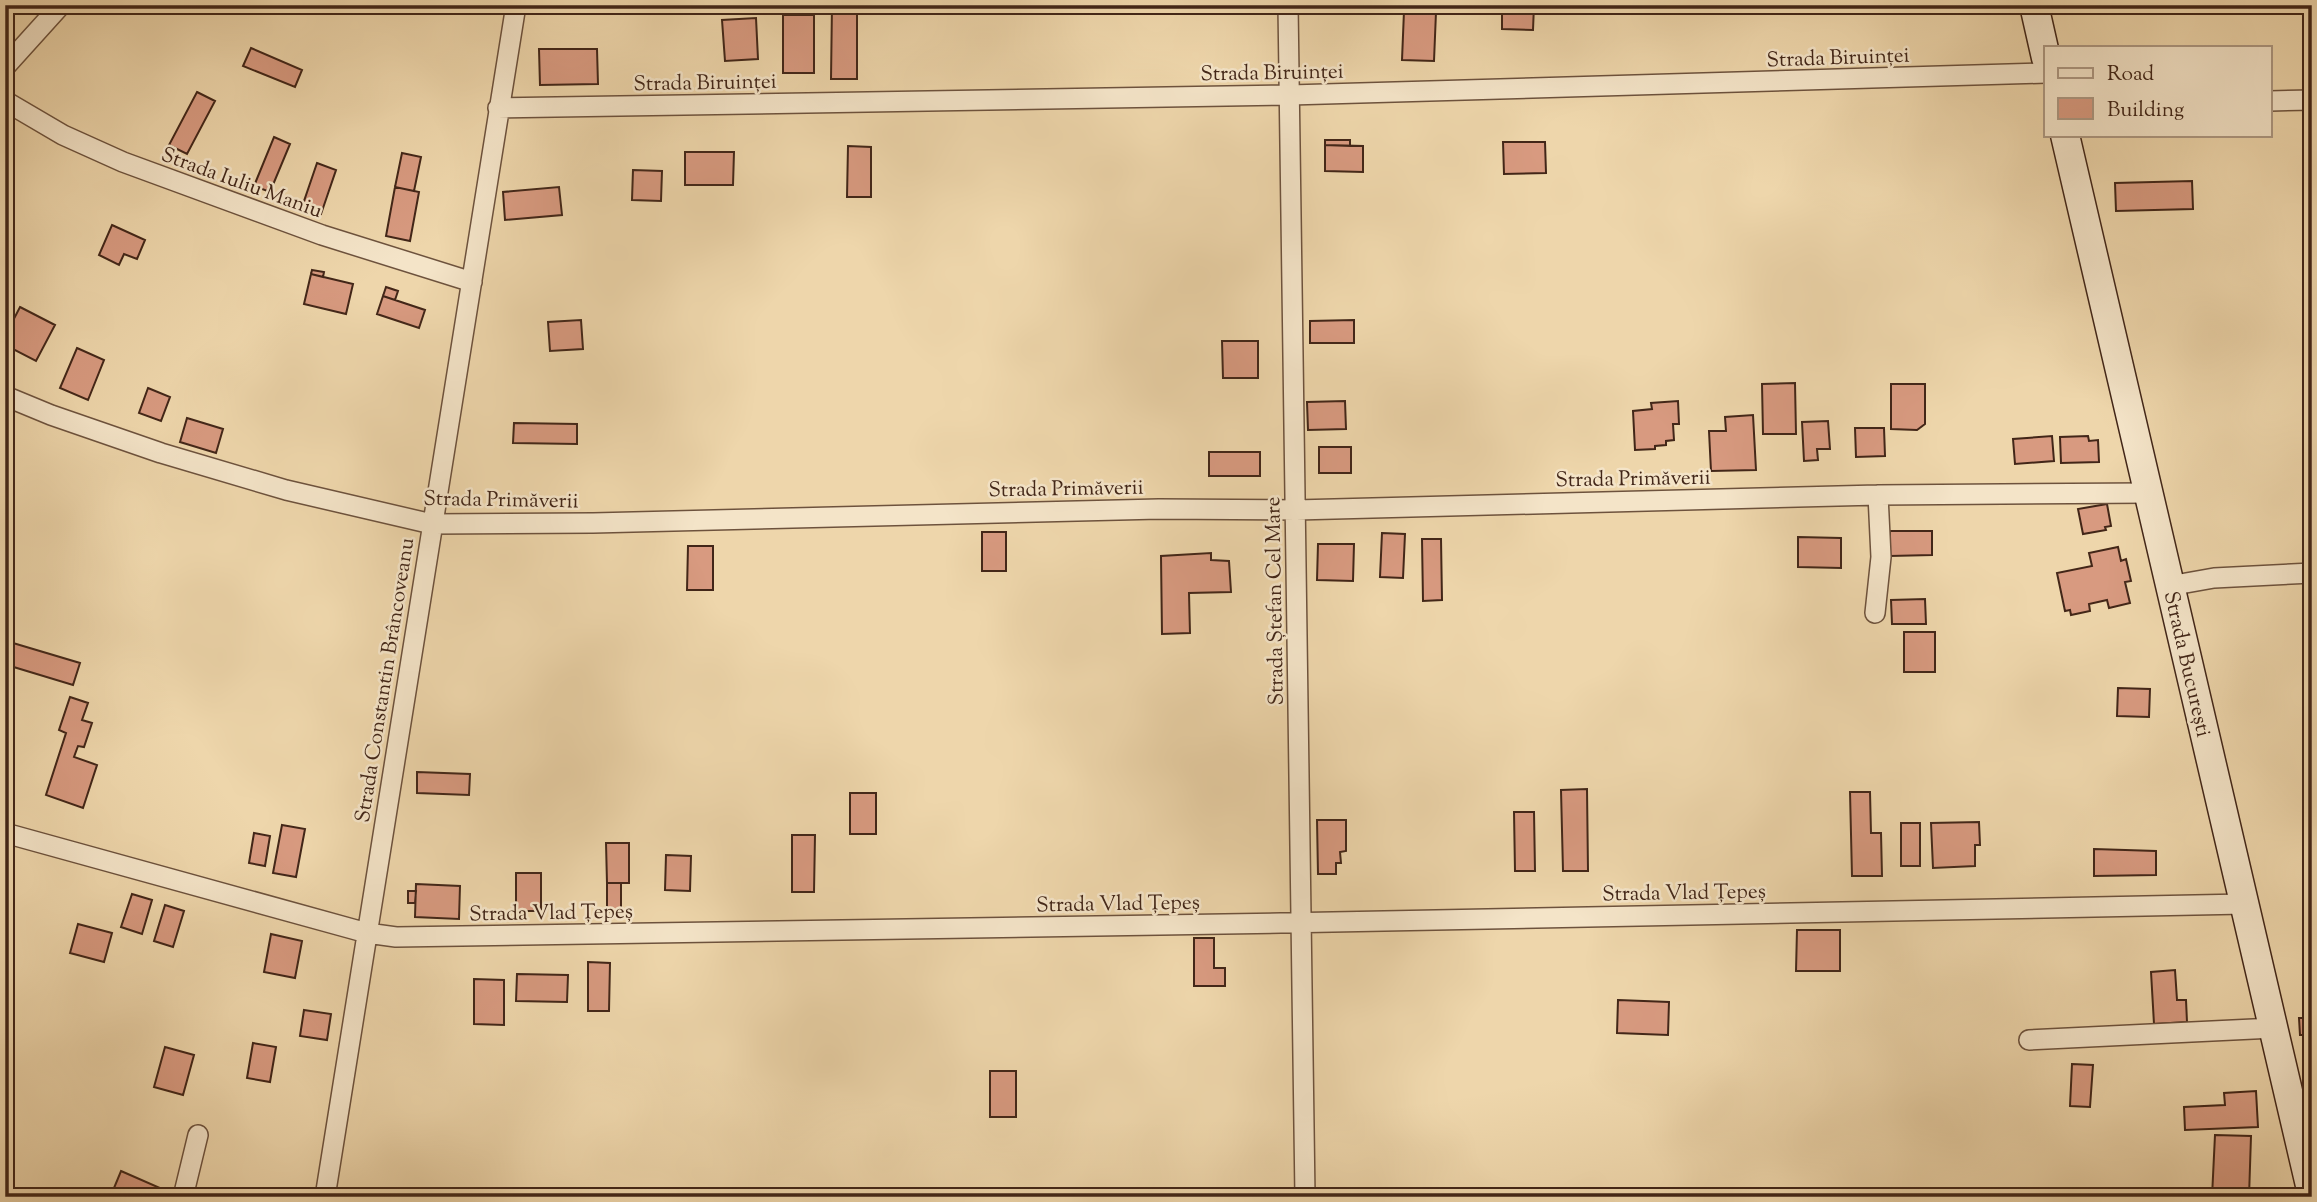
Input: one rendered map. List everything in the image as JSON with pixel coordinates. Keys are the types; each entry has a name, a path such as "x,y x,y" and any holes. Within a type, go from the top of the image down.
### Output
{"main road":[{"path":"2034,5 2044,49"},
{"name":"Strada București","path":"2065,136 2312,1194"}],"street":[{"path":"5,67 61,5"},
{"name":"Strada Constantin Brâncoveanu","path":"324,1197 516,5"},
{"name":"Strada Ștefan Cel Mare","path":"1288,5 1305,1197"},
{"name":"Strada Biruinței","path":"498,108 1290,95 2044,74"},
{"path":"2272,101 2312,100"},
{"name":"Strada Iuliu Maniu","path":"5,101 63,135 123,162 322,235 472,282"},
{"name":"Strada Primăverii","path":"5,396 51,415 173,456 286,490 432,524 593,523 1131,510 1296,510 1878,495 2148,493"},
{"path":"1875,613 1881,556 1878,495"},
{"path":"2169,586 2214,578 2312,573"},
{"name":"Strada Vlad Țepeș","path":"5,833 367,933 396,937 2245,904"},
{"path":"2029,1040 2274,1028"},
{"path":"183,1197 198,1135"}],"building":[{"path":"783,5 800,5 800,15 783,15"},
{"path":"832,5 857,5 857,79 831,79"},
{"path":"1502,5 1534,5 1533,30 1502,29"},
{"path":"1404,11 1436,12 1434,61 1402,60"},
{"path":"783,15 814,15 814,73 783,73"},
{"path":"756,18 758,59 725,61 722,20"},
{"path":"251,48 302,70 295,87 243,66"},
{"path":"539,49 597,49 598,84 540,85"},
{"path":"197,92 215,101 187,154 169,145"},
{"path":"274,137 290,144 270,192 254,186"},
{"path":"1325,140 1350,140 1350,146 1325,145"},
{"path":"1503,142 1545,142 1546,173 1504,174"},
{"path":"1325,145 1363,146 1363,172 1325,171"},
{"path":"848,146 871,147 871,197 847,197"},
{"path":"685,152 734,152 733,185 685,185"},
{"path":"402,153 421,157 414,191 395,187"},
{"path":"317,163 336,170 321,214 302,207"},
{"path":"633,170 662,171 661,201 632,200"},
{"path":"2192,181 2193,209 2116,211 2115,183"},
{"path":"395,187 419,192 410,241 386,236"},
{"path":"559,187 562,215 505,220 503,192"},
{"path":"112,225 145,240 137,259 124,254 119,265 99,255"},
{"path":"312,270 324,272 323,277 311,274"},
{"path":"311,274 353,284 346,314 304,304"},
{"path":"386,287 398,291 395,300 383,296"},
{"path":"383,296 425,310 419,328 377,314"},
{"path":"20,307 55,325 36,361 5,345 5,336"},
{"path":"581,320 583,349 550,351 548,322"},
{"path":"1354,320 1354,343 1310,343 1310,321"},
{"path":"1222,341 1258,341 1258,378 1223,378"},
{"path":"77,348 104,360 88,400 60,388"},
{"path":"1795,383 1796,434 1763,434 1762,384"},
{"path":"1891,384 1925,384 1925,424 1917,430 1891,429"},
{"path":"148,388 170,397 161,421 139,413"},
{"path":"1345,401 1346,429 1308,430 1307,402"},
{"path":"1678,401 1679,424 1673,424 1674,440 1666,441 1666,445 1655,446 1655,449 1635,450 1633,411 1652,409 1651,403"},
{"path":"1753,415 1756,470 1711,471 1709,431 1726,431 1725,417"},
{"path":"187,418 223,429 216,453 180,442"},
{"path":"1828,421 1830,449 1817,449 1818,460 1804,461 1802,422"},
{"path":"514,423 577,424 577,444 513,443"},
{"path":"1855,428 1884,428 1885,456 1856,457"},
{"path":"2052,436 2054,461 2015,464 2013,439"},
{"path":"2088,436 2089,441 2098,440 2099,462 2061,463 2060,437"},
{"path":"1319,447 1351,447 1351,473 1319,473"},
{"path":"1209,452 1260,452 1260,476 1209,476"},
{"path":"2107,504 2111,526 2105,527 2106,530 2083,534 2078,509"},
{"path":"1890,531 1932,531 1932,555 1890,556"},
{"path":"982,532 1006,532 1006,571 982,571"},
{"path":"1382,533 1405,534 1403,578 1380,577"},
{"path":"1798,537 1841,538 1841,568 1798,567"},
{"path":"1422,539 1441,539 1442,600 1423,601"},
{"path":"1318,544 1354,544 1353,581 1317,580"},
{"path":"688,546 713,546 713,590 687,590"},
{"path":"2118,547 2121,561 2126,559 2131,581 2125,582 2130,603 2109,608 2107,600 2089,604 2090,611 2071,615 2070,610 2065,611 2057,573 2092,566 2089,553"},
{"path":"1211,553 1211,560 1229,561 1231,592 1189,593 1190,633 1162,634 1161,556"},
{"path":"1925,599 1926,624 1892,624 1891,600"},
{"path":"1904,632 1935,632 1935,672 1904,672"},
{"path":"13,643 80,663 73,685 7,665"},
{"path":"2118,688 2150,689 2149,717 2117,716"},
{"path":"70,697 88,703 82,720 92,723 84,747 78,746 74,757 97,765 83,808 46,795 66,733 59,730"},
{"path":"417,772 470,774 469,795 417,793"},
{"path":"1587,789 1588,871 1563,871 1561,790"},
{"path":"1850,792 1870,792 1871,833 1881,833 1882,876 1852,876"},
{"path":"850,793 876,793 876,834 850,834"},
{"path":"1514,812 1534,812 1535,871 1515,871"},
{"path":"1317,820 1346,820 1346,851 1340,852 1341,863 1336,863 1336,874 1318,874"},
{"path":"1979,822 1980,845 1975,845 1975,866 1933,868 1931,823"},
{"path":"1901,823 1920,823 1920,866 1901,866"},
{"path":"282,825 305,829 296,877 273,873"},
{"path":"254,833 270,836 265,866 249,863"},
{"path":"792,835 815,835 814,892 792,892"},
{"path":"606,843 629,843 629,883 607,883"},
{"path":"2094,849 2156,851 2156,875 2094,876"},
{"path":"666,855 691,856 690,891 665,890"},
{"path":"516,873 541,873 541,911 516,911"},
{"path":"607,883 621,883 621,912 607,912"},
{"path":"416,884 460,886 459,919 415,917"},
{"path":"408,891 416,891 415,903 408,903"},
{"path":"132,894 152,900 142,934 121,927"},
{"path":"165,905 184,911 173,947 154,941"},
{"path":"78,924 112,933 104,962 70,953"},
{"path":"1797,930 1840,930 1840,971 1796,971"},
{"path":"271,934 302,941 295,978 264,972"},
{"path":"1194,938 1214,938 1214,968 1225,968 1225,986 1194,986"},
{"path":"588,962 610,963 609,1011 588,1011"},
{"path":"2175,970 2177,1000 2186,1000 2187,1022 2154,1024 2151,972"},
{"path":"517,974 568,975 567,1002 516,1001"},
{"path":"474,979 504,980 504,1025 474,1024"},
{"path":"1618,1000 1669,1002 1668,1035 1617,1033"},
{"path":"304,1010 331,1014 327,1040 300,1036"},
{"path":"2299,1018 2312,1018 2312,1035 2300,1035"},
{"path":"253,1043 276,1047 270,1082 247,1078"},
{"path":"165,1047 194,1055 183,1095 154,1087"},
{"path":"2072,1064 2093,1065 2090,1107 2070,1106"},
{"path":"990,1071 1016,1071 1016,1117 990,1117"},
{"path":"2256,1091 2258,1127 2185,1130 2184,1107 2225,1105 2224,1093"},
{"path":"2215,1135 2251,1136 2249,1197 2212,1197"},
{"path":"121,1171 160,1188 157,1197 135,1197 114,1188"}]}
